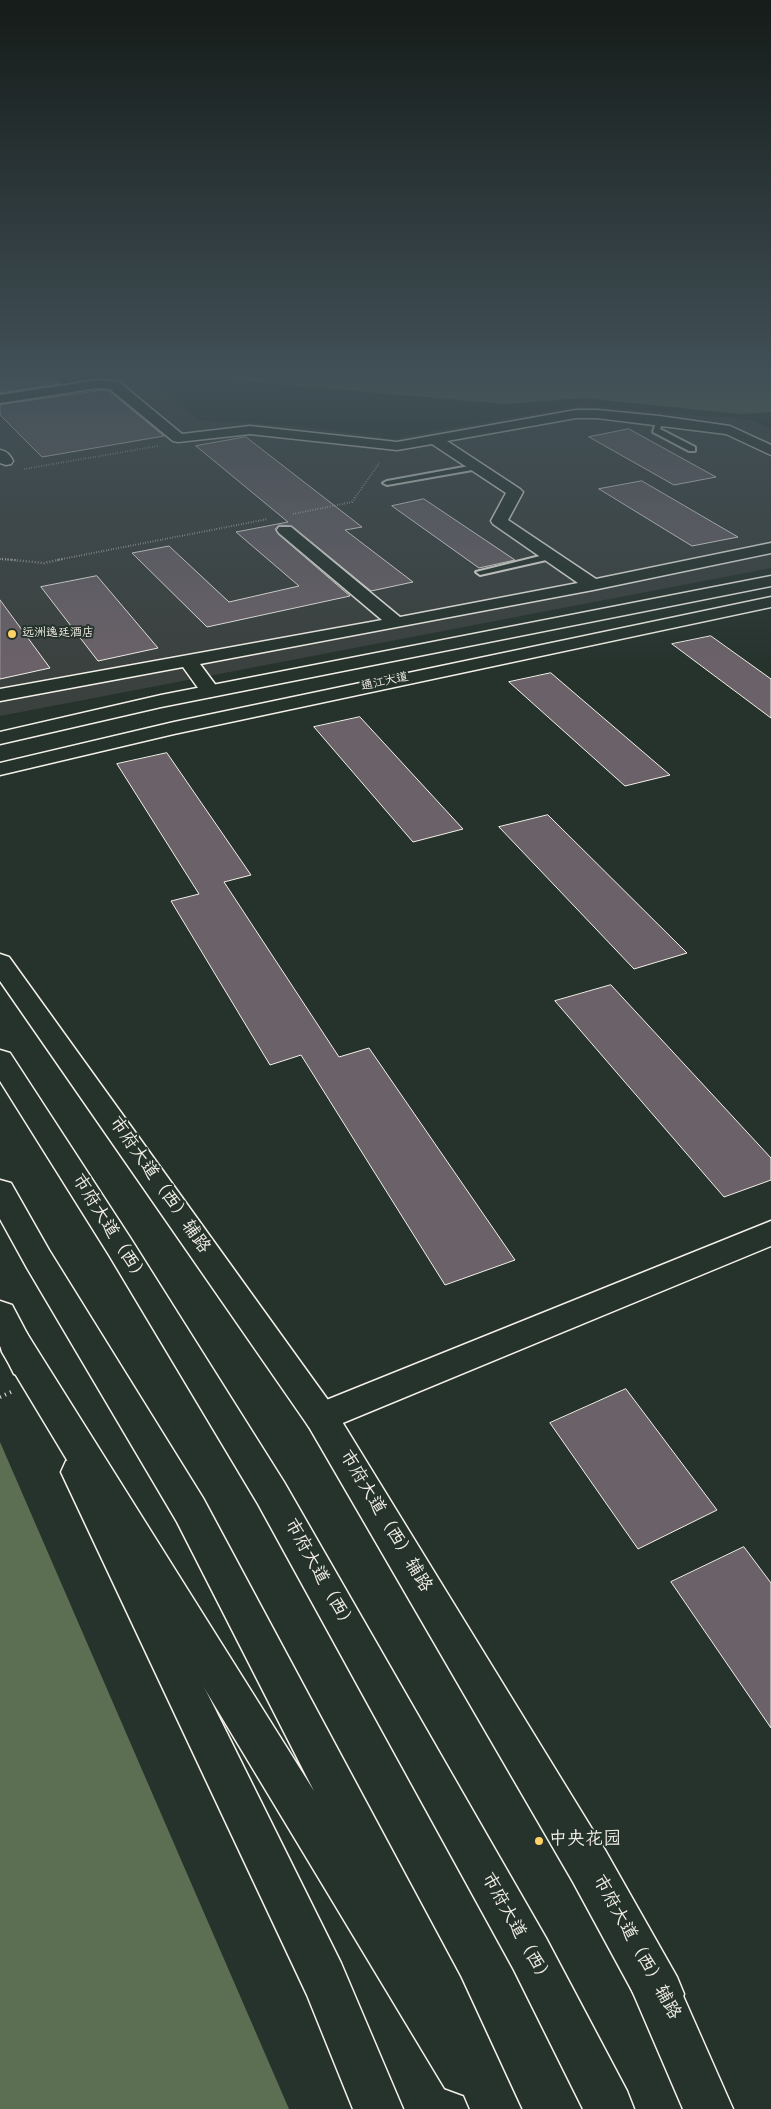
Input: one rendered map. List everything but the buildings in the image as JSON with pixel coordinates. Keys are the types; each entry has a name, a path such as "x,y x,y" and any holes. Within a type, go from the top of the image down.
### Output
{"main road":[{"path":"479,469 515,492 499,521 593,585"},
{"path":"282,521 396,623"},
{"path":"0,695 396,623 771,548"},
{"name":"通江大道","path":"0,738 210,692 771,581"},
{"name":"通江大道","path":"0,769 174,728 771,602"},
{"path":"189,662 210,692"},
{"name":"市府大道（西）辅路","path":"0,962 321,1417 589,1866 723,2109"},
{"name":"市府大道（西）","path":"0,1059 120,1247 271,1493 530,1954 609,2109"},
{"path":"0,1191 38,1259 190,1510 443,1994 496,2109"},
{"path":"321,1417 771,1233"},
{"path":"7,1328 324,1980 378,2109"},
{"path":"7,1328 486,2109"},
{"path":"652,1980 708,2109"}],"lane":[{"path":"387,483 462,469"},
{"path":"480,572 552,556"}],"path":[{"path":"0,559 44,563 282,521 352,502 374,469"}],"shaded area":[{"path":"0,469 771,469 771,568 0,716"}],"green space":[{"path":"0,1442 289,2109 0,2109"}],"place":[{"name":"远洲逸廷酒店","path":"12,634"},
{"name":"中央花园","path":"539,1841"}]}
